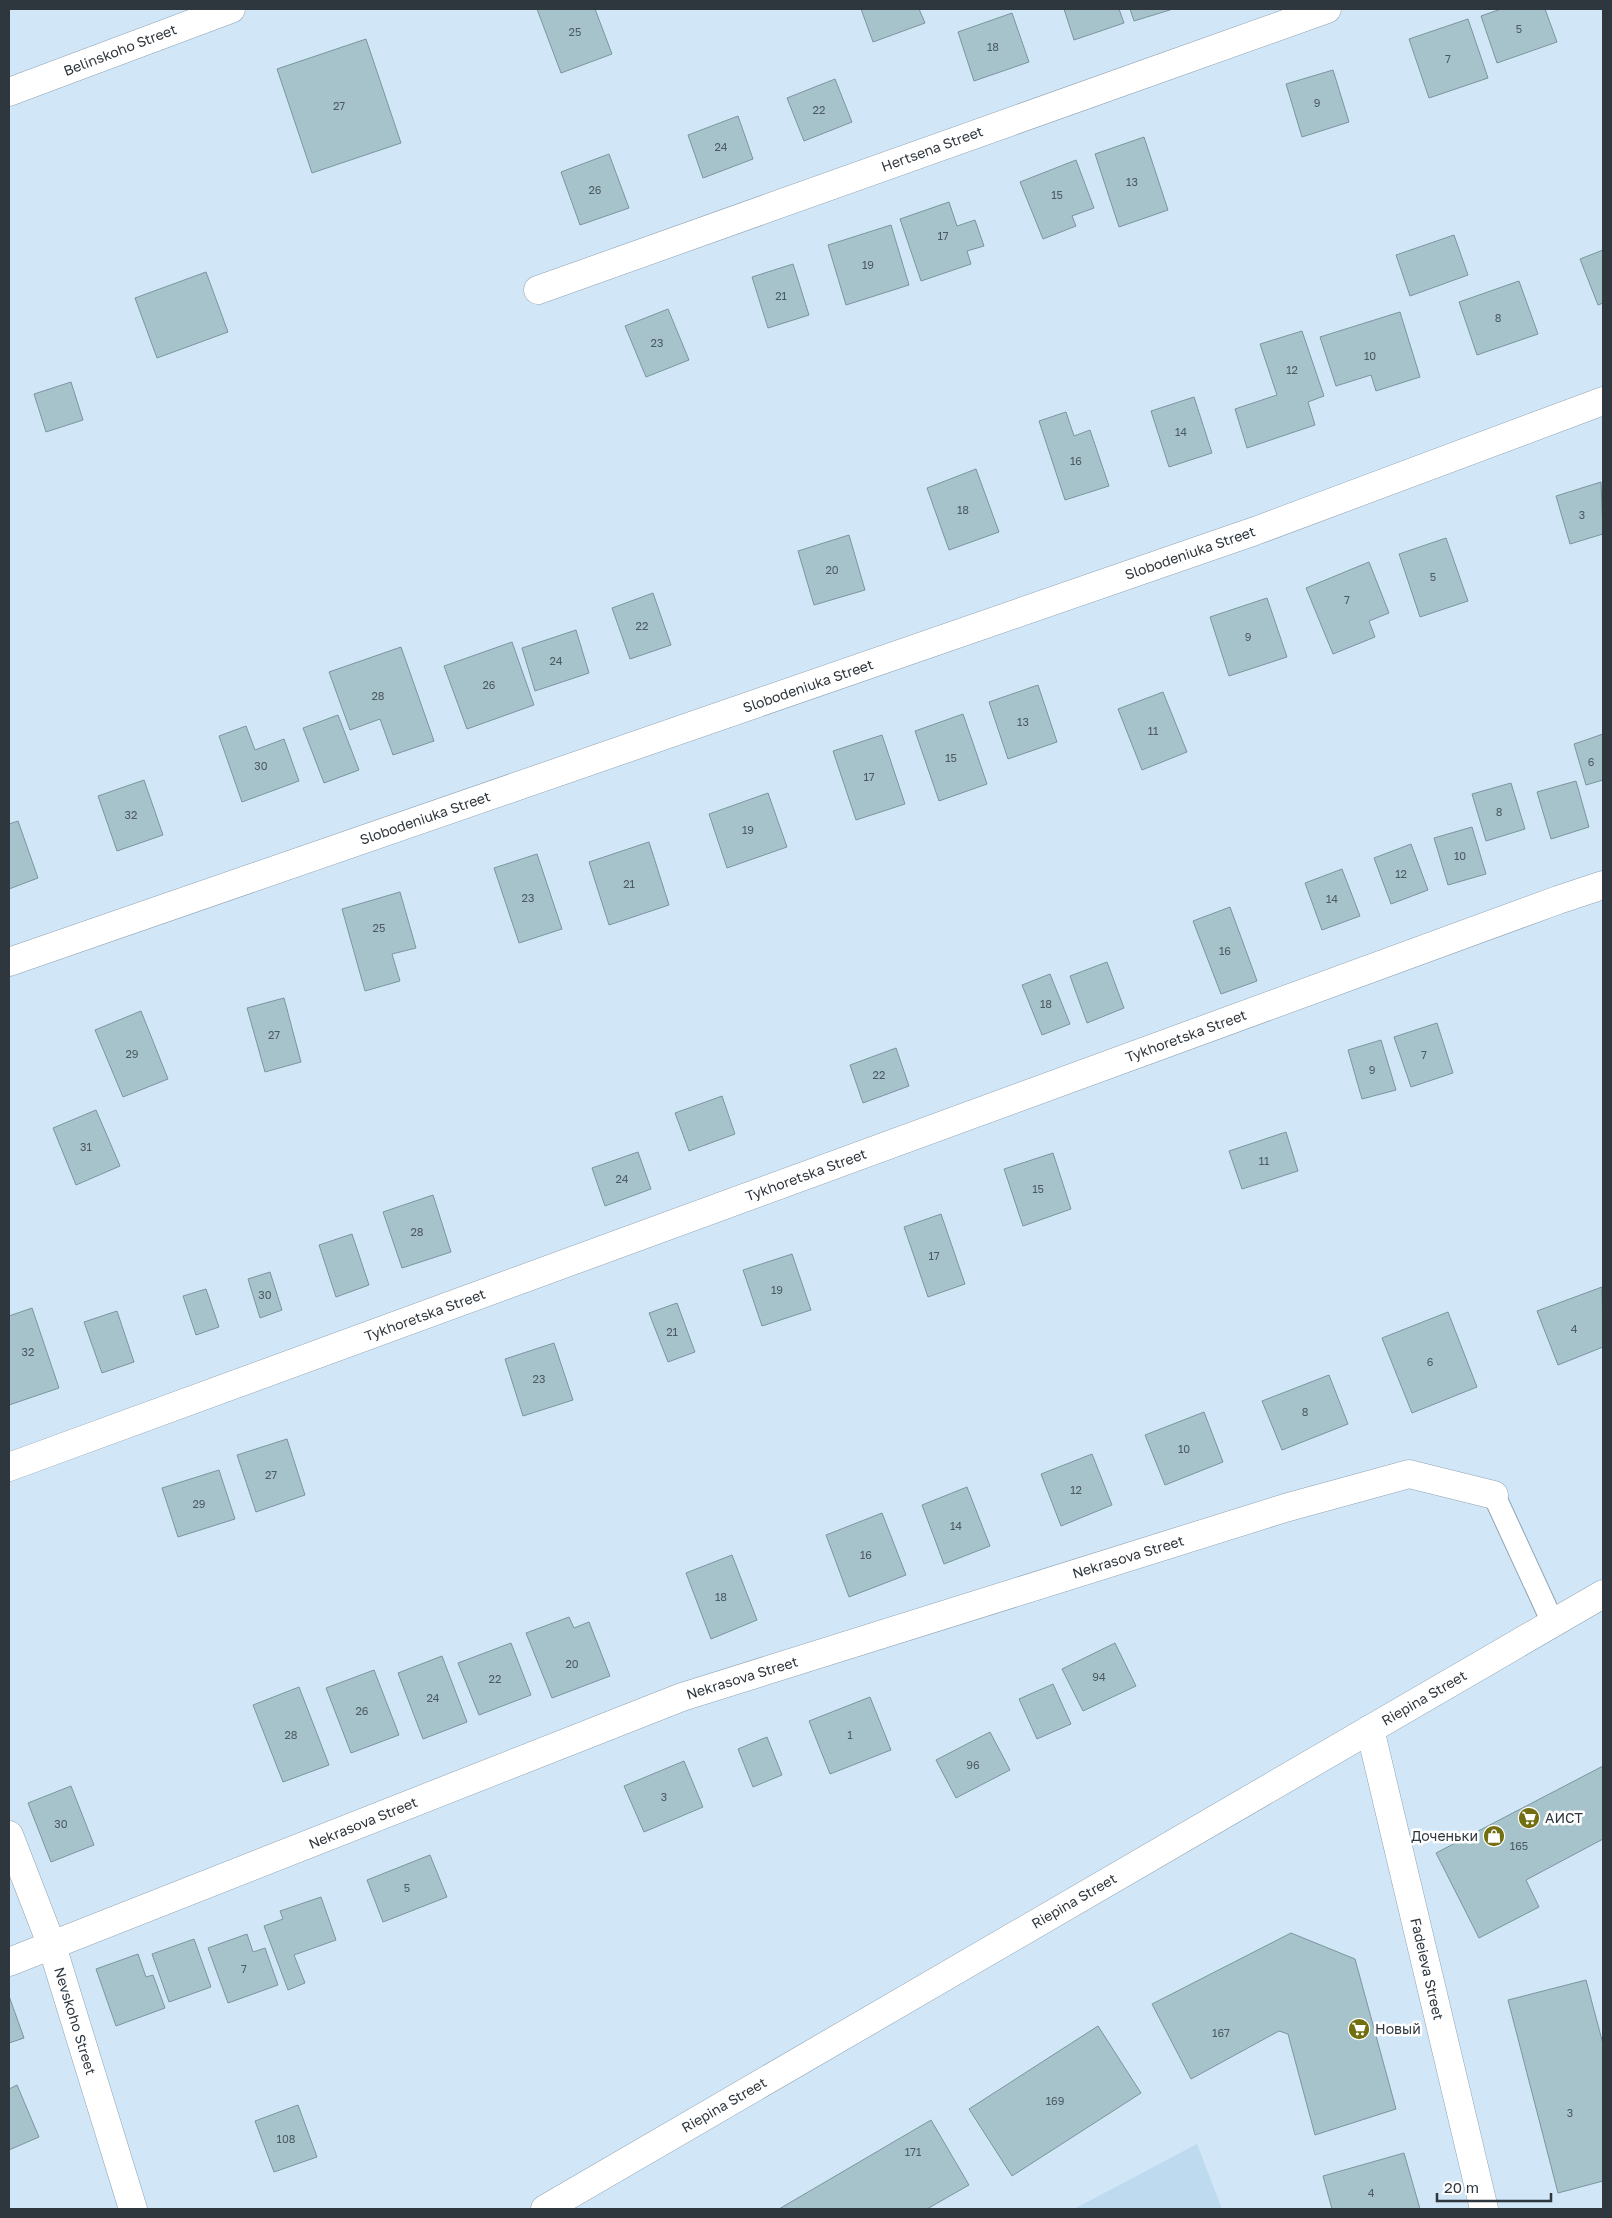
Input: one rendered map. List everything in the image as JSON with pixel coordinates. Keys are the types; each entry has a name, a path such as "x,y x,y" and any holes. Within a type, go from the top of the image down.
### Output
{"street":[{"name":"Belinskoho Street","path":"9,92 231,9"},
{"name":"Hertsena Street","path":"538,290 1327,9"},
{"name":"Slobodeniuka Street","path":"9,962 1255,531 1603,400"},
{"name":"Tykhoretska Street","path":"9,1468 1548,903 1603,885"},
{"name":"Nekrasova Street","path":"9,1962 673,1700 758,1673 1285,1508 1410,1474 1494,1495"},
{"name":"Riepina Street","path":"545,2209 1603,1594"},
{"name":"Fadeieva Street","path":"1370,1729 1484,2209"},
{"name":"Nevskoho Street","path":"9,1835 52,1946 133,2209"}],"lane":[{"path":"1494,1495 1553,1623"}],"shaded area":[{"path":"1197,2144 1222,2209 1074,2209"}],"building":[{"path":"537,9 595,9 612,54 561,73"},
{"path":"861,9 919,9 925,23 873,42"},
{"path":"1064,9 1119,9 1124,23 1074,40"},
{"path":"1130,9 1173,9 1134,21"},
{"path":"1501,9 1545,9 1557,42 1497,63 1481,16"},
{"path":"1012,13 1029,62 974,81 958,32"},
{"path":"1468,19 1488,78 1429,98 1409,39"},
{"path":"366,39 401,143 312,173 277,69"},
{"path":"1333,70 1349,122 1302,137 1286,84"},
{"path":"835,79 852,122 804,141 787,98"},
{"path":"738,116 753,159 703,178 688,135"},
{"path":"1144,137 1168,210 1119,227 1095,154"},
{"path":"609,154 629,208 580,225 561,172"},
{"path":"1076,160 1094,208 1072,216 1076,226 1043,239 1020,182"},
{"path":"949,202 957,226 975,220 984,246 967,251 971,264 921,281 900,219"},
{"path":"891,225 909,285 846,305 828,245"},
{"path":"1454,235 1468,275 1410,296 1396,255"},
{"path":"1603,250 1603,303 1598,305 1580,259"},
{"path":"793,264 809,315 768,328 752,277"},
{"path":"206,272 228,332 157,358 135,298"},
{"path":"1519,281 1538,334 1477,355 1459,302"},
{"path":"668,309 689,360 646,377 625,326"},
{"path":"1400,312 1420,377 1376,391 1371,375 1336,386 1320,337"},
{"path":"1302,331 1324,396 1308,402 1315,425 1247,448 1235,409 1277,395 1260,344"},
{"path":"71,382 83,420 46,432 34,394"},
{"path":"1194,397 1212,453 1169,467 1151,411"},
{"path":"1066,412 1074,436 1090,430 1109,486 1065,500 1039,421"},
{"path":"976,469 999,532 949,550 927,488"},
{"path":"1601,482 1603,534 1570,544 1556,496"},
{"path":"849,535 865,590 814,605 798,551"},
{"path":"1446,538 1468,601 1420,617 1399,554"},
{"path":"1369,562 1389,613 1369,621 1375,637 1333,654 1306,588"},
{"path":"653,593 671,645 630,659 612,608"},
{"path":"1267,598 1287,657 1229,676 1210,617"},
{"path":"576,630 589,673 535,691 522,648"},
{"path":"512,642 534,705 467,729 444,666"},
{"path":"401,647 434,741 393,755 380,719 350,730 329,672"},
{"path":"1038,685 1057,742 1008,759 989,702"},
{"path":"1163,692 1187,752 1142,770 1118,709"},
{"path":"963,714 987,784 939,801 915,731"},
{"path":"338,715 359,770 324,783 303,728"},
{"path":"246,726 255,750 284,739 299,781 242,802 219,736"},
{"path":"1603,734 1603,780 1586,785 1574,744"},
{"path":"882,735 905,804 856,820 833,751"},
{"path":"144,780 163,835 117,851 98,796"},
{"path":"1576,781 1589,827 1551,839 1537,792"},
{"path":"1511,783 1525,829 1486,841 1472,794"},
{"path":"768,793 787,847 727,868 709,814"},
{"path":"18,821 38,878 9,889 9,824"},
{"path":"1472,827 1486,874 1448,885 1434,838"},
{"path":"649,842 669,905 609,925 589,862"},
{"path":"1411,844 1428,890 1391,904 1374,858"},
{"path":"537,854 562,929 519,943 494,868"},
{"path":"1342,869 1360,916 1322,930 1305,883"},
{"path":"400,892 416,948 392,954 400,981 365,991 342,909"},
{"path":"1230,907 1257,981 1221,994 1193,921"},
{"path":"1107,962 1124,1008 1087,1023 1070,976"},
{"path":"1050,974 1070,1024 1042,1035 1022,985"},
{"path":"284,998 301,1062 265,1072 247,1008"},
{"path":"141,1011 168,1079 123,1097 95,1030"},
{"path":"1437,1023 1453,1073 1411,1087 1394,1037"},
{"path":"1381,1040 1396,1090 1362,1099 1348,1050"},
{"path":"896,1048 909,1086 863,1103 850,1065"},
{"path":"722,1096 735,1134 689,1151 675,1113"},
{"path":"96,1110 120,1166 76,1185 53,1128"},
{"path":"1286,1132 1298,1171 1242,1189 1229,1151"},
{"path":"638,1152 651,1189 605,1206 592,1168"},
{"path":"1053,1153 1071,1209 1023,1226 1004,1169"},
{"path":"433,1195 451,1252 402,1268 383,1212"},
{"path":"941,1214 965,1284 928,1297 904,1227"},
{"path":"352,1234 369,1285 336,1297 319,1245"},
{"path":"792,1254 811,1310 762,1326 743,1270"},
{"path":"270,1272 282,1310 260,1318 248,1279"},
{"path":"1602,1287 1603,1347 1558,1365 1537,1311"},
{"path":"206,1289 219,1327 196,1335 183,1296"},
{"path":"677,1303 695,1352 668,1362 649,1313"},
{"path":"32,1308 59,1388 9,1405 9,1316"},
{"path":"117,1311 134,1362 102,1373 84,1322"},
{"path":"1448,1312 1477,1387 1412,1413 1382,1338"},
{"path":"554,1343 573,1400 523,1416 505,1359"},
{"path":"1329,1375 1348,1424 1282,1450 1262,1401"},
{"path":"1204,1412 1223,1462 1165,1485 1145,1435"},
{"path":"287,1439 305,1495 256,1512 237,1455"},
{"path":"1092,1454 1112,1505 1061,1526 1041,1474"},
{"path":"219,1470 235,1519 178,1537 162,1488"},
{"path":"967,1487 990,1546 944,1564 922,1505"},
{"path":"882,1513 906,1575 849,1597 826,1535"},
{"path":"732,1555 757,1620 711,1639 686,1573"},
{"path":"569,1617 574,1628 589,1622 610,1676 552,1698 526,1633"},
{"path":"511,1643 531,1695 479,1715 458,1663"},
{"path":"1115,1643 1136,1686 1083,1711 1062,1669"},
{"path":"442,1656 467,1722 423,1739 398,1673"},
{"path":"374,1670 399,1735 351,1753 326,1688"},
{"path":"1053,1684 1071,1724 1037,1739 1019,1699"},
{"path":"299,1687 329,1765 283,1782 253,1705"},
{"path":"870,1697 891,1750 830,1774 809,1721"},
{"path":"990,1732 1010,1770 956,1798 936,1760"},
{"path":"767,1737 782,1775 753,1787 738,1749"},
{"path":"684,1761 703,1807 644,1832 624,1786"},
{"path":"1603,1766 1603,1839 1526,1880 1539,1907 1479,1938 1436,1853"},
{"path":"71,1786 94,1845 51,1862 28,1803"},
{"path":"430,1855 447,1897 383,1922 367,1880"},
{"path":"321,1897 336,1940 294,1955 305,1983 288,1990 264,1926 283,1919 280,1911"},
{"path":"1291,1933 1355,1959 1396,2109 1315,2135 1288,2034 1279,2031 1191,2079 1152,2004"},
{"path":"247,1934 253,1952 265,1948 278,1985 228,2003 208,1948"},
{"path":"194,1939 211,1987 169,2002 152,1954"},
{"path":"138,1954 146,1977 153,1975 165,2008 116,2026 96,1969"},
{"path":"1586,1980 1603,2044 1603,2181 1558,2193 1508,2000"},
{"path":"9,1996 24,2038 9,2043"},
{"path":"1098,2026 1141,2093 1012,2176 969,2109"},
{"path":"17,2085 39,2137 9,2150 9,2089"},
{"path":"298,2105 317,2157 274,2172 255,2121"},
{"path":"931,2120 969,2185 927,2209 779,2209"},
{"path":"1404,2153 1420,2209 1332,2209 1323,2176"}],"place":[{"name":"АИСТ","path":"1529,1818"},
{"name":"Доченьки","path":"1494,1836"},
{"name":"Новый","path":"1359,2029"}]}
